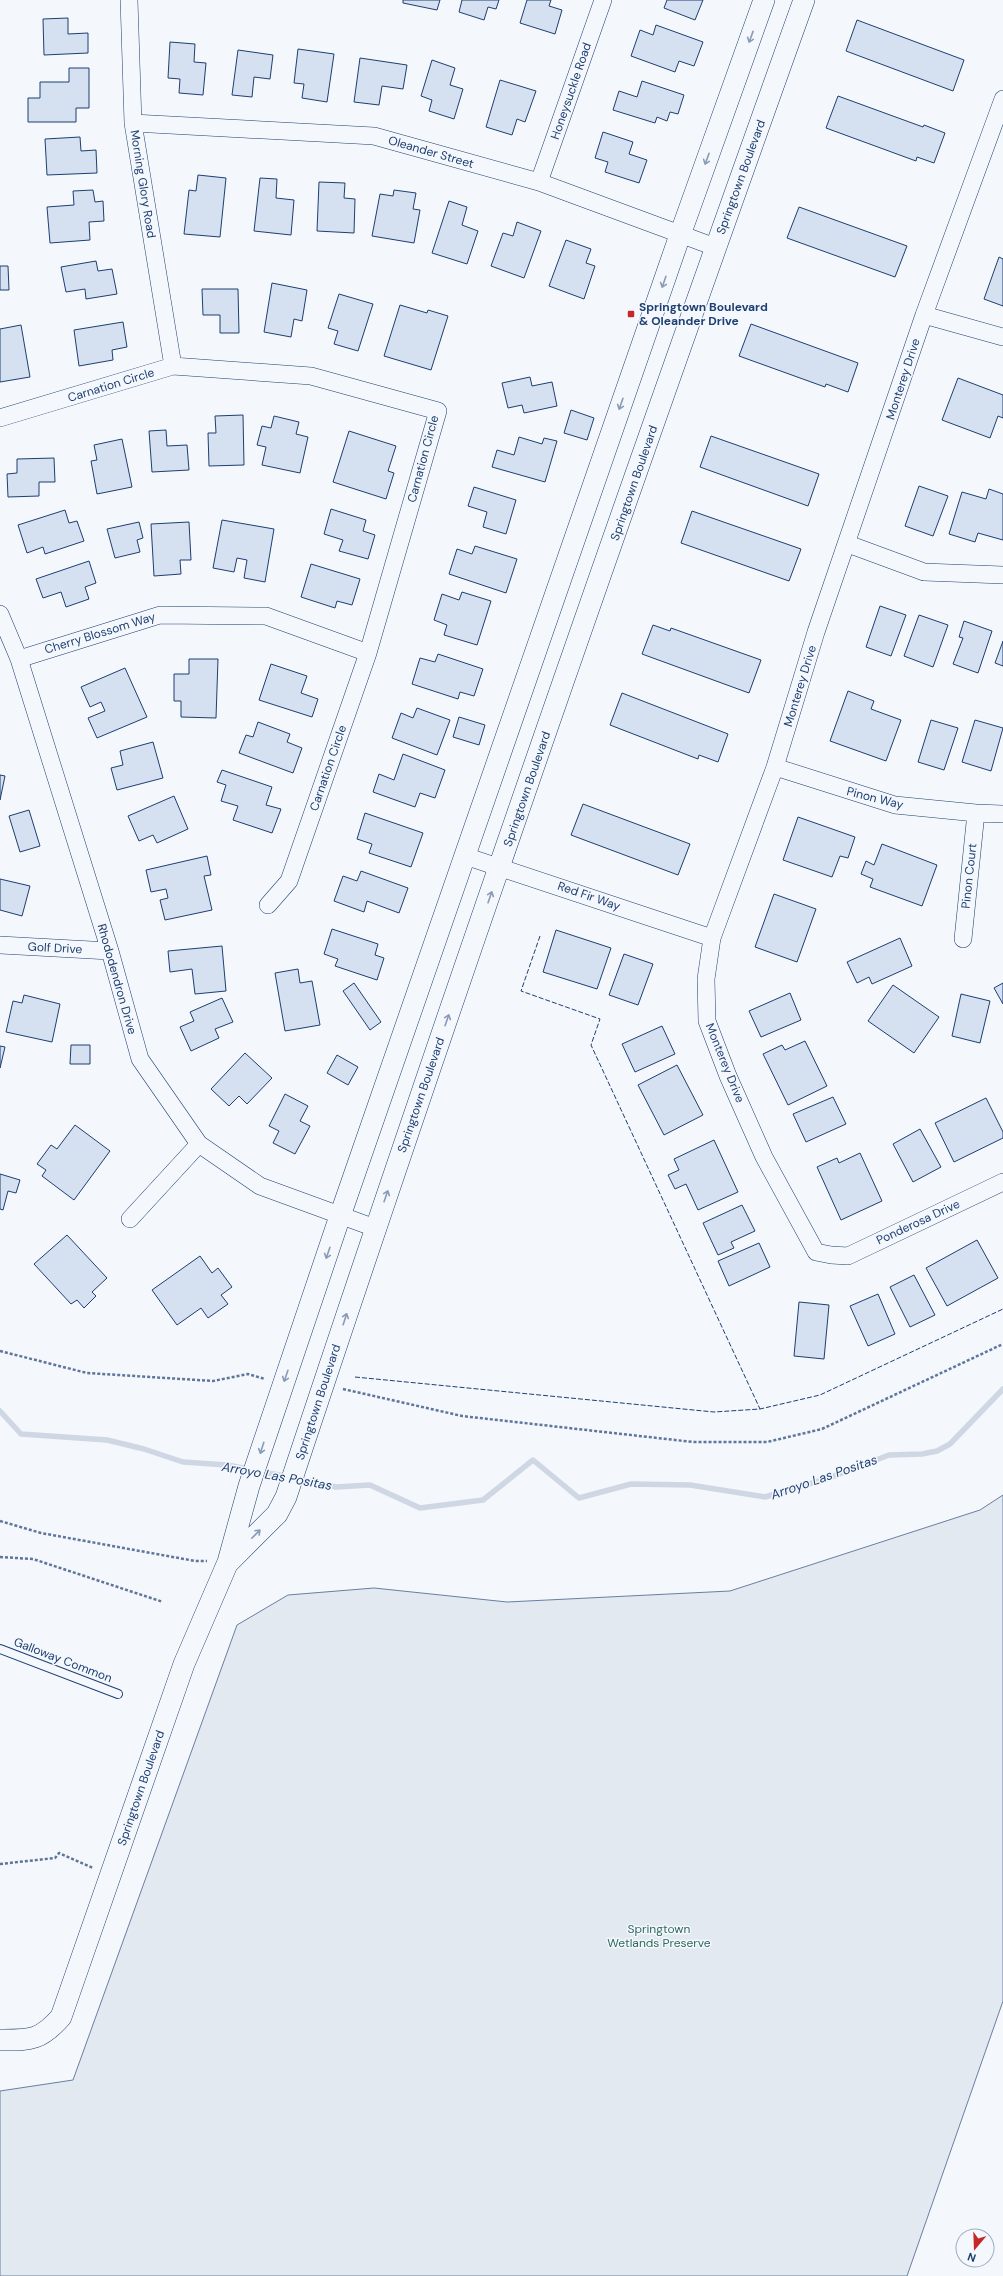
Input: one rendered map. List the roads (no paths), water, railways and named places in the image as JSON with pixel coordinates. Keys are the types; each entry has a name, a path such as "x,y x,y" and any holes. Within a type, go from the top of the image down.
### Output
{"street":[{"name":"Morning Glory Road","path":"129,0 133,123 173,366"},
{"name":"Honeysuckle Road","path":"539,182 603,0"},
{"name":"Springtown Boulevard","path":"0,2040 29,2040 49,2030 61,2017 184,1664 228,1562 249,1486 340,1216 680,235 764,0"},
{"name":"Springtown Boulevard","path":"228,1562 277,1514 286,1497 375,1228 716,247 804,0"},
{"name":"Monterey Drive","path":"831,1256 816,1252 806,1237 764,1157 707,1021 706,979 712,938 775,767 816,632 848,544 924,315 1003,99"},
{"name":"Oleander Street","path":"133,123 374,136 539,182 716,247"},
{"path":"924,315 1003,337"},
{"name":"Carnation Circle","path":"0,418 173,366 311,376 438,411 368,653 289,881 268,905"},
{"path":"848,544 924,572 1003,575"},
{"name":"Rhododendron Drive","path":"0,614 19,658 110,951 140,1059 199,1144 260,1186 375,1228"},
{"name":"Cherry Blossom Way","path":"19,658 160,615 266,616 368,653"},
{"name":"Pinon Way","path":"775,767 895,805 976,813 1003,814"},
{"name":"Pinon Court","path":"963,939 976,813"},
{"name":"Red Fir Way","path":"465,856 712,938"},
{"name":"Golf Drive","path":"0,945 110,951"},
{"path":"130,1218 199,1144"},
{"name":"Ponderosa Drive","path":"831,1256 848,1256 1003,1182"}],"lane":[{"name":"Galloway Common","path":"0,1649 118,1694"}],"waterway":[{"name":"Arroyo Las Positas","path":"297,1479 336,1487 370,1485 420,1508 483,1500 533,1460 579,1498 631,1484 690,1485 765,1497 829,1478 889,1455 922,1454 937,1451 950,1444 1003,1389"},
{"name":"Arroyo Las Positas","path":"0,1411 21,1434 107,1440 144,1449 183,1462 227,1465 249,1469"},
{"name":"Arroyo Las Positas","path":"258,1471 289,1477"}],"place":[{"name":"Springtown Boulevard & Oleander Drive","path":"631,314"}],"park label":[{"name":"Springtown Wetlands Preserve","path":"659,1936"}]}
